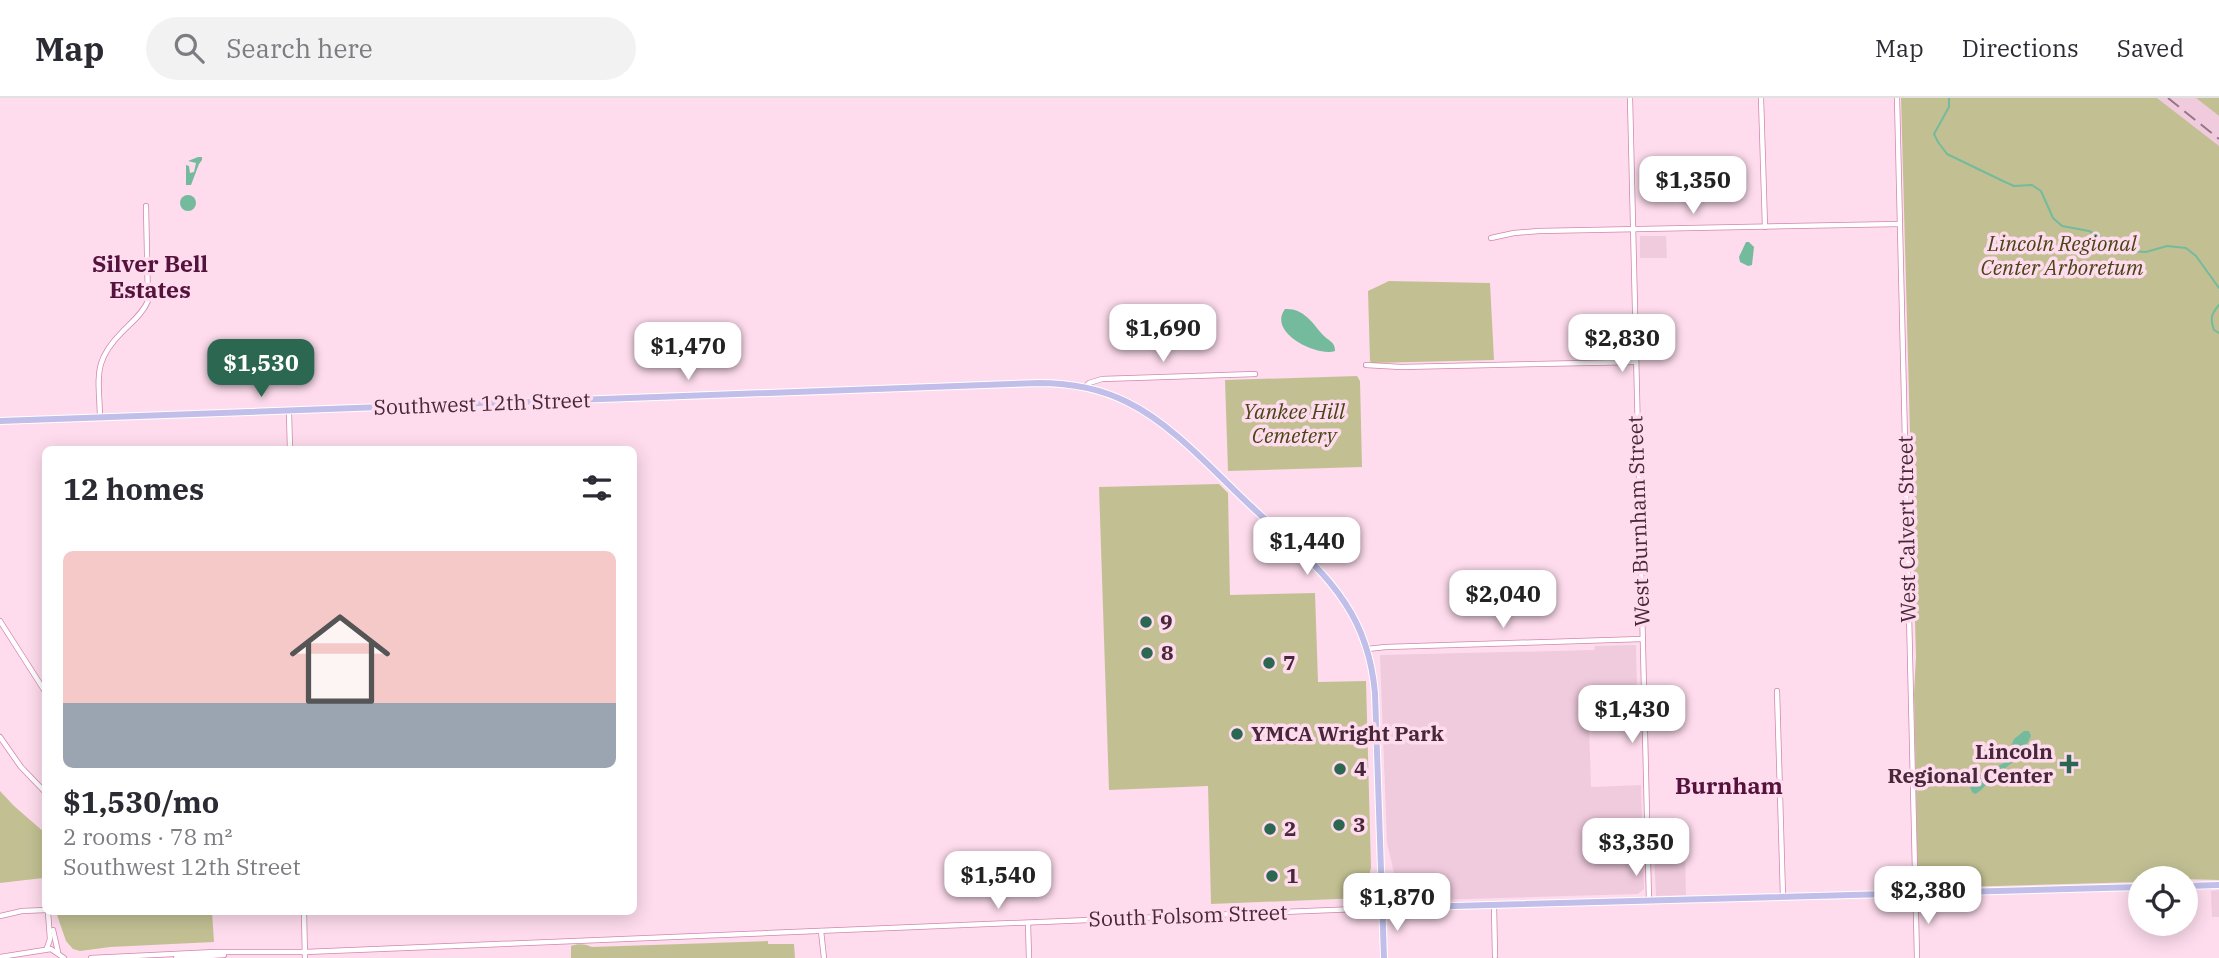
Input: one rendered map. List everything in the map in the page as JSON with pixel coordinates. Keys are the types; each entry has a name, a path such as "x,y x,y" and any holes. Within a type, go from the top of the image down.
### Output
{"main road":[{"name":"Southwest 12th Street","path":"0,421 912,387 1049,383 1085,387"},
{"path":"1085,387 1134,405 1180,439 1325,576 1353,615 1367,649 1375,692 1383,958"},
{"path":"2198,886 2219,885"},
{"name":"South Folsom Street","path":"1382,908 2128,887"}],"street":[{"name":"West Burnham Street","path":"1630,98 1634,362 1649,901"},
{"path":"1760,98 1765,227"},
{"name":"West Calvert Street","path":"1897,99 1917,958"},
{"path":"100,418 99,369 102,356 148,301 146,206"},
{"path":"1491,238 1503,234 1539,231 1899,224"},
{"path":"1366,365 1401,367 1634,362"},
{"name":"Southwest 12th Street","path":"1085,387 1102,379 1255,374"},
{"path":"289,412 290,446"},
{"path":"0,621 42,685"},
{"path":"1367,649 1642,639"},
{"path":"1777,691 1783,897"},
{"path":"0,737 21,767 42,789"},
{"path":"1494,906 1495,956"},
{"name":"South Folsom Street","path":"91,958 215,952 305,955 1382,908"},
{"path":"0,916 22,911 42,911"},
{"path":"48,915 61,956"},
{"path":"304,915 305,955"},
{"path":"1028,923 1029,958"},
{"path":"39,958 50,941 51,926"},
{"path":"821,931 824,958"},
{"path":"0,957 54,950 61,956"},
{"name":"South Folsom Street","path":"176,958 235,954"}],"shaded area":[{"path":"2132,98 2196,98 2219,116 2219,168"},
{"path":"202,157 202,160 191,185 186,185 186,165 189,166 190,173 194,172 196,163 188,161"},
{"path":"185,195 191,195 196,203 194,209 185,211 180,206 180,200"},
{"path":"1640,236 1666,236 1667,258 1640,258"},
{"path":"1746,242 1754,247 1752,265 1748,266 1740,262 1739,257"},
{"path":"1285,309 1297,311 1306,317 1332,343 1335,351 1327,352 1307,347 1288,334 1281,318"},
{"path":"1636,645 1637,690 1588,692 1591,787 1641,785 1644,889 1638,894 1435,900 1395,897 1395,877 1387,843 1380,655 1594,650 1595,646"},
{"path":"2024,731 2029,731 2031,736 2019,756 1980,791 1975,794 1972,792 1970,787 1976,778 2004,763 2014,739"},
{"path":"1654,854 1685,854 1686,895 1656,896"},
{"path":"2219,890 2219,917 2212,917 2211,891"}],"green space":[{"name":"Lincoln Regional Center Arboretum","path":"1901,98 2157,98 2219,146 2219,880 2198,879 2198,866 2128,866 2128,882 1922,888 1922,883 1918,882 1914,694 1916,657"},
{"path":"2196,98 2219,98 2219,116"},
{"path":"1389,281 1490,283 1494,360 1372,363 1368,291"},
{"name":"Yankee Hill Cemetery","path":"1357,376 1360,381 1362,467 1228,471 1225,380"},
{"name":"YMCA Wright Park","path":"1219,484 1228,493 1230,595 1315,593 1318,682 1366,681 1371,868 1368,896 1211,904 1208,786 1109,790 1099,487"},
{"path":"0,791 42,830 42,878 0,883"},
{"path":"57,915 212,915 214,942 80,951 73,949 66,941"},
{"path":"768,941 768,944 794,944 795,958 571,958 571,946 579,944 592,947"}],"waterway":[{"path":"1949,98 1949,107 1934,134 1947,154 2014,186 2032,185 2041,191 2053,218 2062,226 2089,231 2129,251 2146,252 2167,246 2186,248 2196,256 2219,288"},
{"path":"2219,305 2212,320 2214,330 2219,333"}],"railway":[{"path":"2168,98 2219,139"}],"place":[{"name":"9","path":"1146,622"},
{"name":"8","path":"1147,653"},
{"name":"7","path":"1269,663"},
{"name":"YMCA Wright Park","path":"1237,734"},
{"name":"Lincoln Regional Center","path":"2069,764"},
{"name":"4","path":"1340,769"},
{"name":"3","path":"1339,825"},
{"name":"2","path":"1270,829"},
{"name":"1","path":"1272,876"}],"district":[{"name":"Silver Bell Estates","path":"150,277"},
{"name":"Burnham","path":"1729,786"}]}
